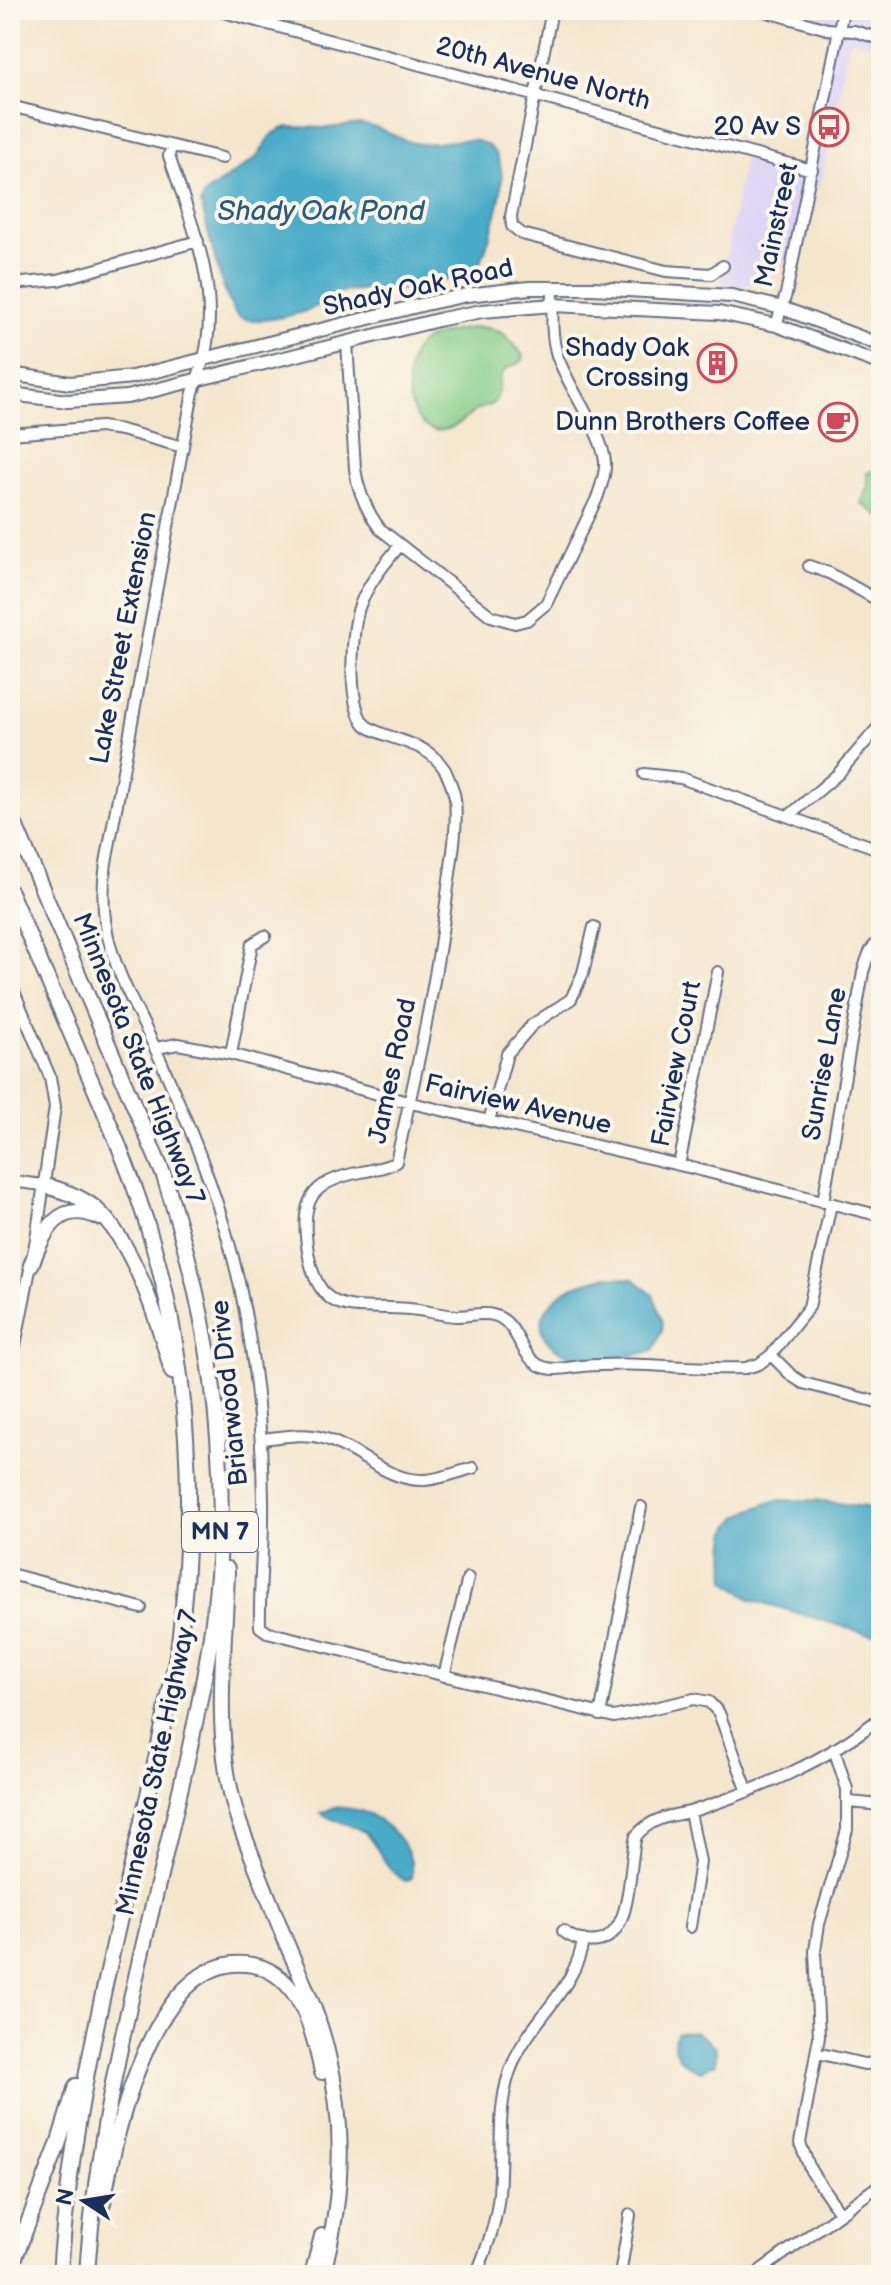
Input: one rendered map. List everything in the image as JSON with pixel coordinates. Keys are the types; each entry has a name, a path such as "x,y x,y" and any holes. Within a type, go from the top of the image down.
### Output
{"highway":[{"name":"Minnesota State Highway 7","path":"10,813 142,1119 181,1228 203,1319 220,1455 218,1575 209,1652 198,1713 110,2100 97,2180 89,2275"},
{"name":"Minnesota State Highway 7","path":"10,892 140,1201 171,1319 188,1456 188,1544 179,1643 111,1954 76,2136 60,2275"},
{"path":"43,1185 80,1198 98,1210 139,1277 173,1374 188,1456"},
{"path":"31,1265 48,1227 60,1217 84,1212 109,1224"},
{"path":"220,1455 228,1543 220,1702 230,1790 245,1838 315,2013 336,2095 339,2187 322,2275"},
{"path":"10,2270 58,2145 111,1954"},
{"path":"89,2275 104,2193 127,2101 149,2043 176,1999 194,1981 208,1971 235,1964 252,1965 269,1971 293,1990 304,2011 319,2057 328,2106 331,2152 326,2213 312,2275"}],"main road":[{"name":"Shady Oak Road","path":"10,374 49,382 89,383 132,377 467,295 553,287 732,296 782,308 881,345"},
{"name":"Shady Oak Road","path":"10,394 44,400 93,401 127,397 482,311 553,305 719,313 776,325 881,364"}],"street":[{"name":"20th Avenue North","path":"216,10 263,16 535,96 812,170"},
{"path":"552,10 511,216 512,226 517,232 666,271 711,274 723,266"},
{"path":"761,10 827,29 881,39"},
{"name":"Mainstreet","path":"776,325 812,170 843,10"},
{"path":"10,106 222,158"},
{"name":"Lake Street Extension","path":"102,905 102,884 183,447 196,381 207,345 209,295 205,262 169,156 171,146"},
{"path":"10,284 58,280 198,241"},
{"path":"347,343 357,486 370,515 380,529 491,616 515,623 527,620 546,604 597,498 605,461 601,445 558,359 554,338 553,287"},
{"path":"10,434 101,427 183,447"},
{"name":"James Road","path":"400,545 369,584 359,608 355,625 353,693 360,720 368,727 418,745 431,753 447,774 455,793 456,816 445,913 411,1103 396,1162 390,1166 333,1178 319,1188 308,1203 304,1229 315,1280 322,1292 348,1307 408,1309 453,1316 493,1315 508,1324 534,1362 550,1369 626,1363 746,1368 759,1364 771,1355"},
{"path":"809,566 829,573 881,602"},
{"path":"790,815 838,774 881,724"},
{"path":"644,774 681,778 881,850"},
{"name":"Briarwood Drive","path":"102,905 107,944 156,1048 204,1162 240,1287 250,1339 262,1439 262,1630 600,1715 624,1717 694,1699 709,1702 719,1713 748,1792"},
{"path":"489,1121 507,1054 532,1025 571,999 583,973 594,927"},
{"path":"231,1054 252,944 265,936"},
{"name":"Sunrise Lane","path":"771,1355 809,1307 863,972 874,944 881,940"},
{"name":"Fairview Court","path":"679,1165 718,972"},
{"path":"10,982 50,1077 55,1107 31,1265 11,1365"},
{"name":"Fairview Avenue","path":"156,1048 178,1044 231,1054 411,1103 881,1216"},
{"path":"10,1181 43,1185"},
{"path":"771,1355 803,1383 881,1403"},
{"path":"262,1439 299,1435 324,1438 388,1471 413,1479 426,1480 473,1468"},
{"path":"600,1715 641,1507"},
{"path":"10,1574 141,1608"},
{"path":"444,1676 468,1578"},
{"path":"563,1931 572,1938 603,1940 618,1930 623,1920 636,1836 644,1826 748,1792 834,1749 881,1717"},
{"path":"834,1749 843,1770 849,1802 847,1830 822,1911 815,1951 820,2019 817,2053 800,2143 811,2171 840,2213"},
{"path":"849,1802 881,1805"},
{"path":"690,1812 700,1862 690,1927"},
{"path":"476,2275 493,2226 499,2197 499,2145 504,2089 525,2039 569,1977 581,1953 583,1940"},
{"path":"817,2053 864,2064 881,2063"},
{"path":"761,2270 881,2184"},
{"path":"620,2275 630,2215"}],"shaded area":[{"path":"792,10 881,10 881,47 853,40 849,43 801,266 780,262 765,280 739,287 721,284 745,152 800,167 829,41 826,36 828,20"}],"green space":[{"path":"477,327 504,335 524,357 522,361 503,373 496,400 490,405 451,428 435,430 423,425 409,398 410,365 415,351 424,341 436,335"},
{"path":"881,471 881,517 861,503 868,486 867,473"}],"water":[{"name":"Shady Oak Pond","path":"359,124 414,143 470,140 492,149 501,169 501,194 489,239 476,269 467,275 419,286 341,292 315,307 288,316 255,320 239,317 228,298 212,246 201,203 207,192 256,158 279,130"},
{"path":"608,1276 634,1279 653,1295 663,1322 653,1351 593,1360 572,1356 552,1345 542,1330 547,1309 568,1289"},
{"path":"777,1500 815,1500 881,1509 881,1634 868,1634 751,1599 726,1580 726,1546 730,1526 746,1512"},
{"path":"335,1807 371,1815 390,1829 409,1857 412,1878 406,1881 393,1872 362,1831 321,1813"},
{"path":"696,2032 716,2047 716,2063 701,2071 683,2062 674,2047 676,2033"}],"place":[{"name":"20 Av S","path":"829,127"},
{"name":"Shady Oak Crossing","path":"717,363"},
{"name":"Dunn Brothers Coffee","path":"838,422"}]}
